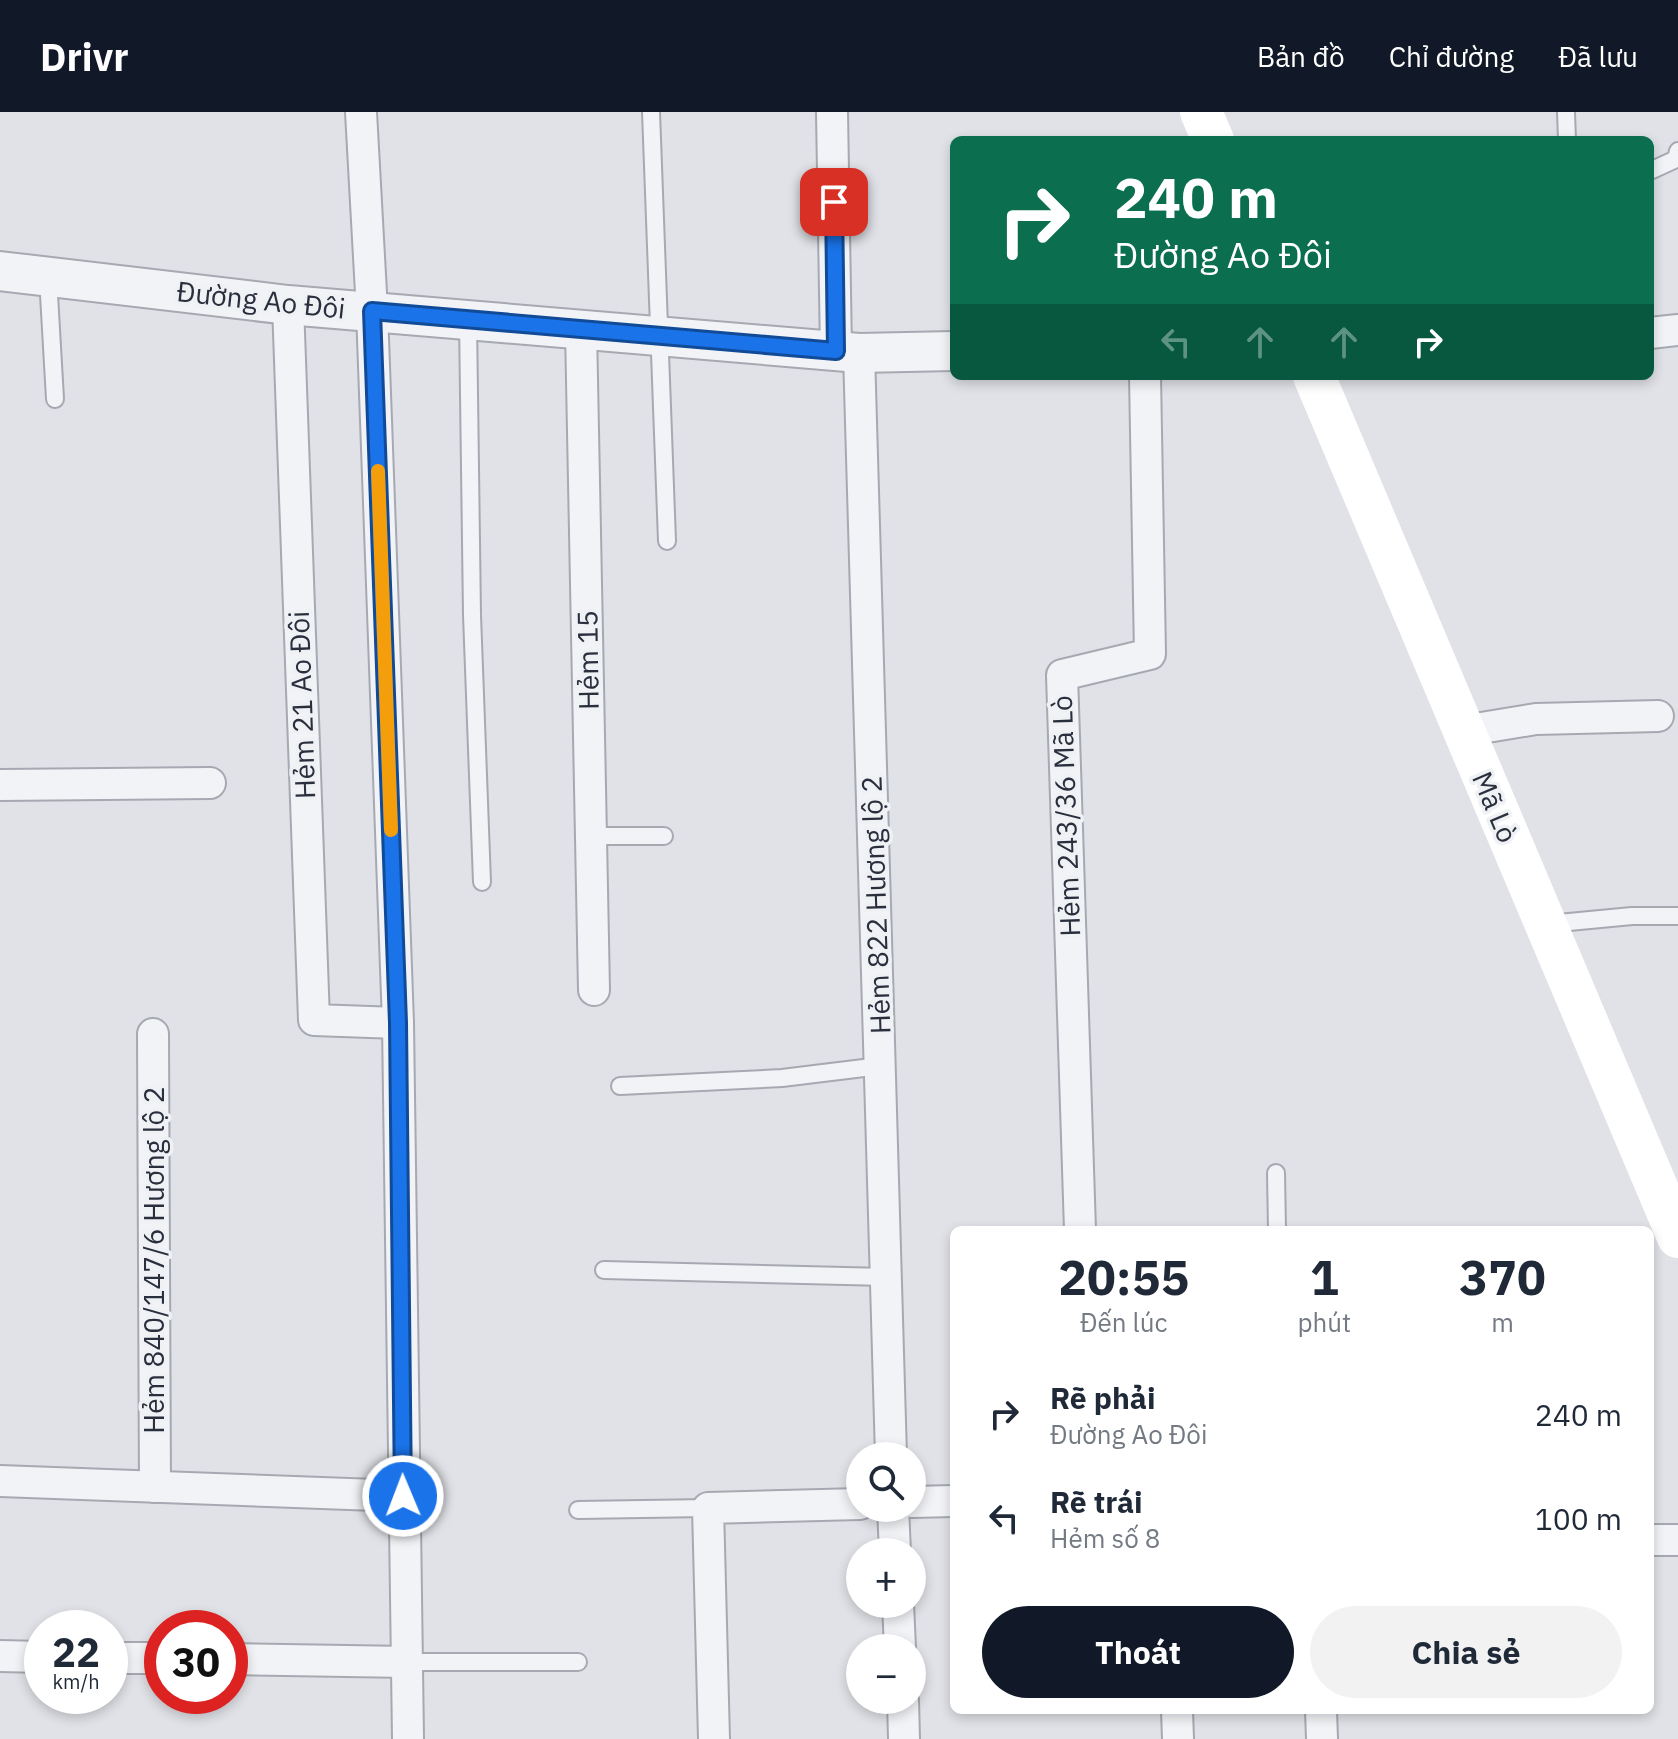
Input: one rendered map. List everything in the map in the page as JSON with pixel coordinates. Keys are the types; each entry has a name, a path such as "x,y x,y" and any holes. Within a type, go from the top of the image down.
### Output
{"main road":[{"path":"1201,112 1211,136"},
{"name":"Mã Lò","path":"1316,380 1678,1237"}],"street":[{"path":"361,112 372,311 398,1023 408,1739"},
{"name":"Hẻm 822 Hương lộ 2","path":"832,112 848,352 880,1066 891,1442"},
{"name":"Đường Ao Đôi","path":"0,271 288,305 848,352 950,351"},
{"name":"Hẻm 21 Ao Đôi","path":"288,305 314,1020 398,1023"},
{"name":"Hẻm 15","path":"581,329 594,990"},
{"path":"1654,333 1678,330"},
{"name":"Hẻm 243/36 Mã Lò","path":"1080,1226 1062,675 1150,654 1145,380"},
{"path":"1463,731 1536,719 1658,716"},
{"path":"0,785 210,783"},
{"name":"Hẻm 840/147/6 Hương lộ 2","path":"153,1034 155,1487"},
{"path":"0,1481 403,1496"},
{"path":"926,1502 950,1501"},
{"path":"714,1739 708,1508 846,1504"},
{"path":"1654,1540 1678,1540"},
{"path":"0,1656 24,1657"},
{"path":"248,1659 408,1662"},
{"path":"903,1714 904,1739"},
{"path":"1177,1714 1178,1739"},
{"path":"1321,1714 1322,1739"}],"lane":[{"path":"651,112 667,541"},
{"path":"1566,112 1567,136"},
{"path":"1654,169 1676,159 1678,151"},
{"path":"48,276 55,399"},
{"path":"468,320 472,615 482,882"},
{"path":"591,836 664,836"},
{"path":"1544,924 1632,916 1678,916"},
{"path":"620,1086 782,1078 880,1066"},
{"path":"1276,1173 1277,1226"},
{"path":"604,1270 886,1277"},
{"path":"578,1510 708,1508"},
{"path":"408,1662 578,1662"}],"slow traffic":[{"path":"378,471 391,830"}],"route":[{"path":"403,1496 398,1023 372,311 836,351 834,202"}]}
